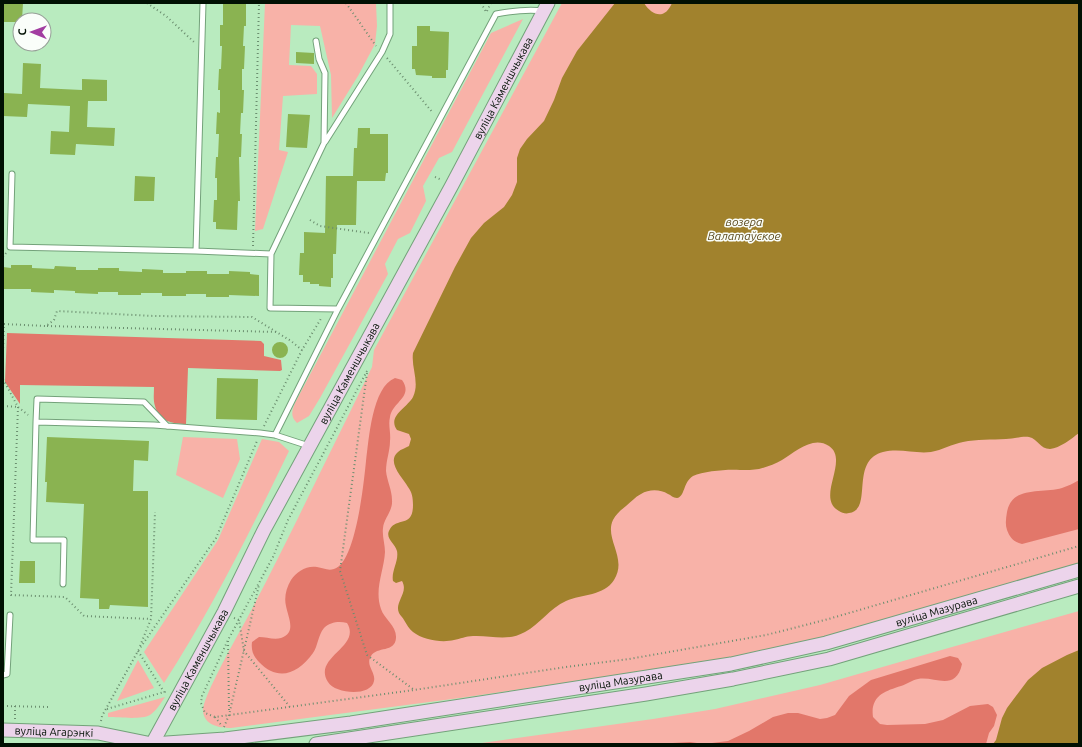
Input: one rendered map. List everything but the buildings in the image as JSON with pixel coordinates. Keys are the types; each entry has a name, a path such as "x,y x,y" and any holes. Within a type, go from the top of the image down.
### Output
{"main road":[{"name":"вуліца Каменшчыкава","path":"152,744 224,612 264,530 546,7"},
{"name":"вуліца Мазурава","path":"152,744 225,739 351,723 732,664 826,643 1079,570"},
{"name":"вуліца Мазурава","path":"316,744 646,694 733,679 829,659 1079,586"},
{"name":"вуліца Агарэнкі","path":"3,730 98,734 152,744"}],"lane":[{"path":"196,251 203,3"},
{"path":"338,309 270,308 271,254 324,143 382,52 390,34 390,3"},
{"path":"275,435 338,309 496,14 546,7"},
{"path":"316,41 319,59 325,73 324,143"},
{"path":"12,174 10,247 271,254"},
{"path":"63,584 64,540 33,540 37,399 144,402 166,426"},
{"path":"36,422 166,426 260,433 275,435 310,446"},
{"path":"3,675 7,674 10,615"}],"path":[{"path":"147,3 166,16 202,49"},
{"path":"253,253 259,3"},
{"path":"346,3 382,52 436,117"},
{"path":"486,12 491,3"},
{"path":"310,220 320,226 368,233"},
{"path":"102,716 138,651 216,538 260,433 302,350 326,309"},
{"path":"46,326 54,320 57,311 154,316 252,317 291,340 302,350"},
{"path":"3,352 3,324 278,332"},
{"path":"414,690 366,655 340,571 367,371 288,520 273,557 228,640 202,696 201,703 205,713 215,717 414,690 630,659 766,634 825,620 1079,546"},
{"path":"3,379 18,407 11,595 65,597 84,616 151,619"},
{"path":"3,406 18,407"},
{"path":"138,651 151,619 156,512"},
{"path":"215,717 224,729 229,715 260,582"},
{"path":"239,620 244,651 290,707"},
{"path":"228,640 229,715"},
{"path":"106,710 164,692 138,651"},
{"path":"197,702 201,703"},
{"path":"3,706 49,707"}],"shaded area":[{"path":"265,3 376,3 377,26 375,44 358,76 332,118 331,75 320,26 291,25 289,65 311,66 317,74 317,94 283,96 279,150 288,152 263,229 255,231"},
{"name":"возера Валатаўское","path":"562,3 1079,3 1079,564 825,638 775,649 692,664 460,698 231,728 213,725 206,720 203,711 216,676 268,578 363,386 372,367 374,350"},
{"path":"523,19 452,152 439,158 423,186 426,201 410,233 398,239 385,264 388,274 320,398 309,416 297,423 293,418 292,413 295,403 491,33"},
{"path":"7,333 261,341 264,344 264,356 281,360 282,370 188,368 186,424 167,421 160,415 154,404 154,387 20,385 20,404 5,382"},
{"path":"395,378 402,380 405,386 405,391 404,395 394,407 389,420 390,445 386,471 392,496 392,504 383,528 385,552 379,587 379,602 383,613 396,634 395,643 393,646 377,651 371,656 369,662 374,675 374,681 367,690 360,692 345,691 332,686 328,682 325,673 326,666 348,639 350,631 347,623 335,622 324,628 320,634 313,653 301,666 288,673 273,672 266,668 255,657 252,650 252,642 259,637 278,639 286,636 289,632 290,624 285,603 285,596 289,583 296,574 309,567 332,570 342,563 348,552 358,520 370,427 373,415 381,392 387,383"},
{"path":"183,437 237,439 240,459 223,498 176,475"},
{"path":"262,439 279,442 289,451 215,598 164,683 144,652 218,540"},
{"path":"1079,480 1079,529 1022,544 1015,541 1011,537 1006,528 1006,519 1010,503 1015,498 1029,492 1062,488"},
{"path":"1079,611 1079,744 475,744 715,709 820,685"},
{"path":"950,656 958,658 962,664 959,673 955,678 944,681 918,679 884,692 876,699 873,717 880,724 887,725 925,724 943,720 970,706 988,704 993,707 997,715 986,744 704,744 728,741 773,717 788,713 798,713 820,719 827,718 835,715 849,696 871,680"},
{"path":"138,660 154,688 117,701"},
{"path":"165,697 158,707 146,717 108,717 108,713"},
{"path":"690,742 704,744 655,744"}],"water":[{"name":"возера Валатаўское","path":"615,3 644,3 651,11 662,14 666,12 672,3 1079,3 1079,433 1061,445 1050,449 1047,449 1032,438 1026,437 968,441 931,452 883,452 873,457 867,465 864,474 860,503 856,510 848,513 840,512 833,505 830,497 836,460 834,452 829,446 823,443 811,443 771,465 759,469 723,470 698,474 693,476 687,482 680,497 674,498 665,492 651,490 644,492 620,511 613,520 611,527 611,534 617,556 618,572 614,580 605,589 560,604 530,629 512,637 470,636 449,641 427,639 412,631 399,613 398,605 404,590 404,585 402,581 396,583 393,581 397,551 388,535 388,532 393,525 408,520 412,512 413,502 411,493 397,470 394,460 398,452 409,446 411,439 409,434 397,430 394,420 399,412 413,397 415,391 416,380 413,364 413,353 455,267 471,238 484,223 504,207 512,195 517,182 517,158 520,149 544,121 562,78 577,51"},
{"path":"1079,650 1079,744 993,744 996,740 1002,718 1007,708 1028,680 1042,668"}]}
